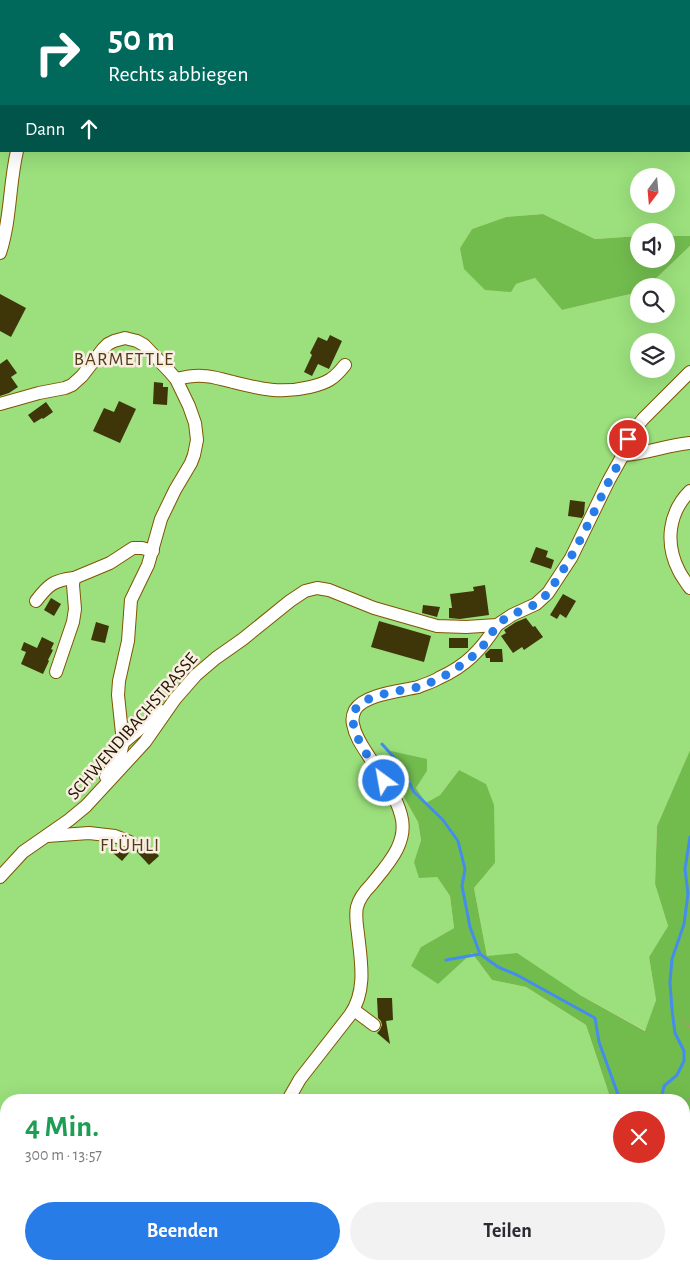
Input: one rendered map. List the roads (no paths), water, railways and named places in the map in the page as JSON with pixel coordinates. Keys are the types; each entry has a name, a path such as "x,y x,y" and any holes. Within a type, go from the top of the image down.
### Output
{"street":[{"path":"0,252 7,228 12,177 17,152"},
{"path":"0,404 72,385 77,382 108,344 125,338 144,345 170,371 189,406 195,423 197,440 191,463 161,519 153,551 130,605 128,641 118,695 123,743 120,755 95,798"},
{"path":"176,380 206,376 261,389 284,391 320,384 336,377 345,366"},
{"name":"SCHWENDIBACHSTRASSE","path":"0,877 23,852 79,813 95,798 145,742 175,699 196,675 300,593 310,589 329,590 374,608 437,626 497,625 512,615 536,604 552,588 571,558 609,480 623,456 628,439 636,428 690,372"},
{"path":"623,456 690,443"},
{"path":"690,491 682,499 676,510 670,534 672,552 679,571 690,588"},
{"path":"36,601 46,588 55,582 74,578 110,563 132,548 153,551"},
{"path":"56,672 76,609 74,578"},
{"path":"291,1094 300,1079 354,1010 361,985 356,919 357,908 366,890 394,855 402,832 401,816 392,794 355,732 352,720 355,710 368,699 418,686 440,678 452,671 480,650 497,625"},
{"path":"123,743 175,699"},
{"path":"47,836 89,833 115,836 130,842"},
{"path":"354,1010 374,1025"}],"waterway":[{"path":"382,744 399,763 414,792 443,820 458,841 465,869 462,886 470,927 480,954 498,967 517,975 595,1018 599,1042 618,1094"},
{"path":"662,1094 664,1086 677,1075 684,1061 684,1051 675,1033 670,982 672,959 684,924 688,894 685,869 690,837"},
{"path":"446,960 480,954"}],"district":[{"name":"BARMETTLE","path":"124,358"},
{"name":"FLÜHLI","path":"130,844"}]}
